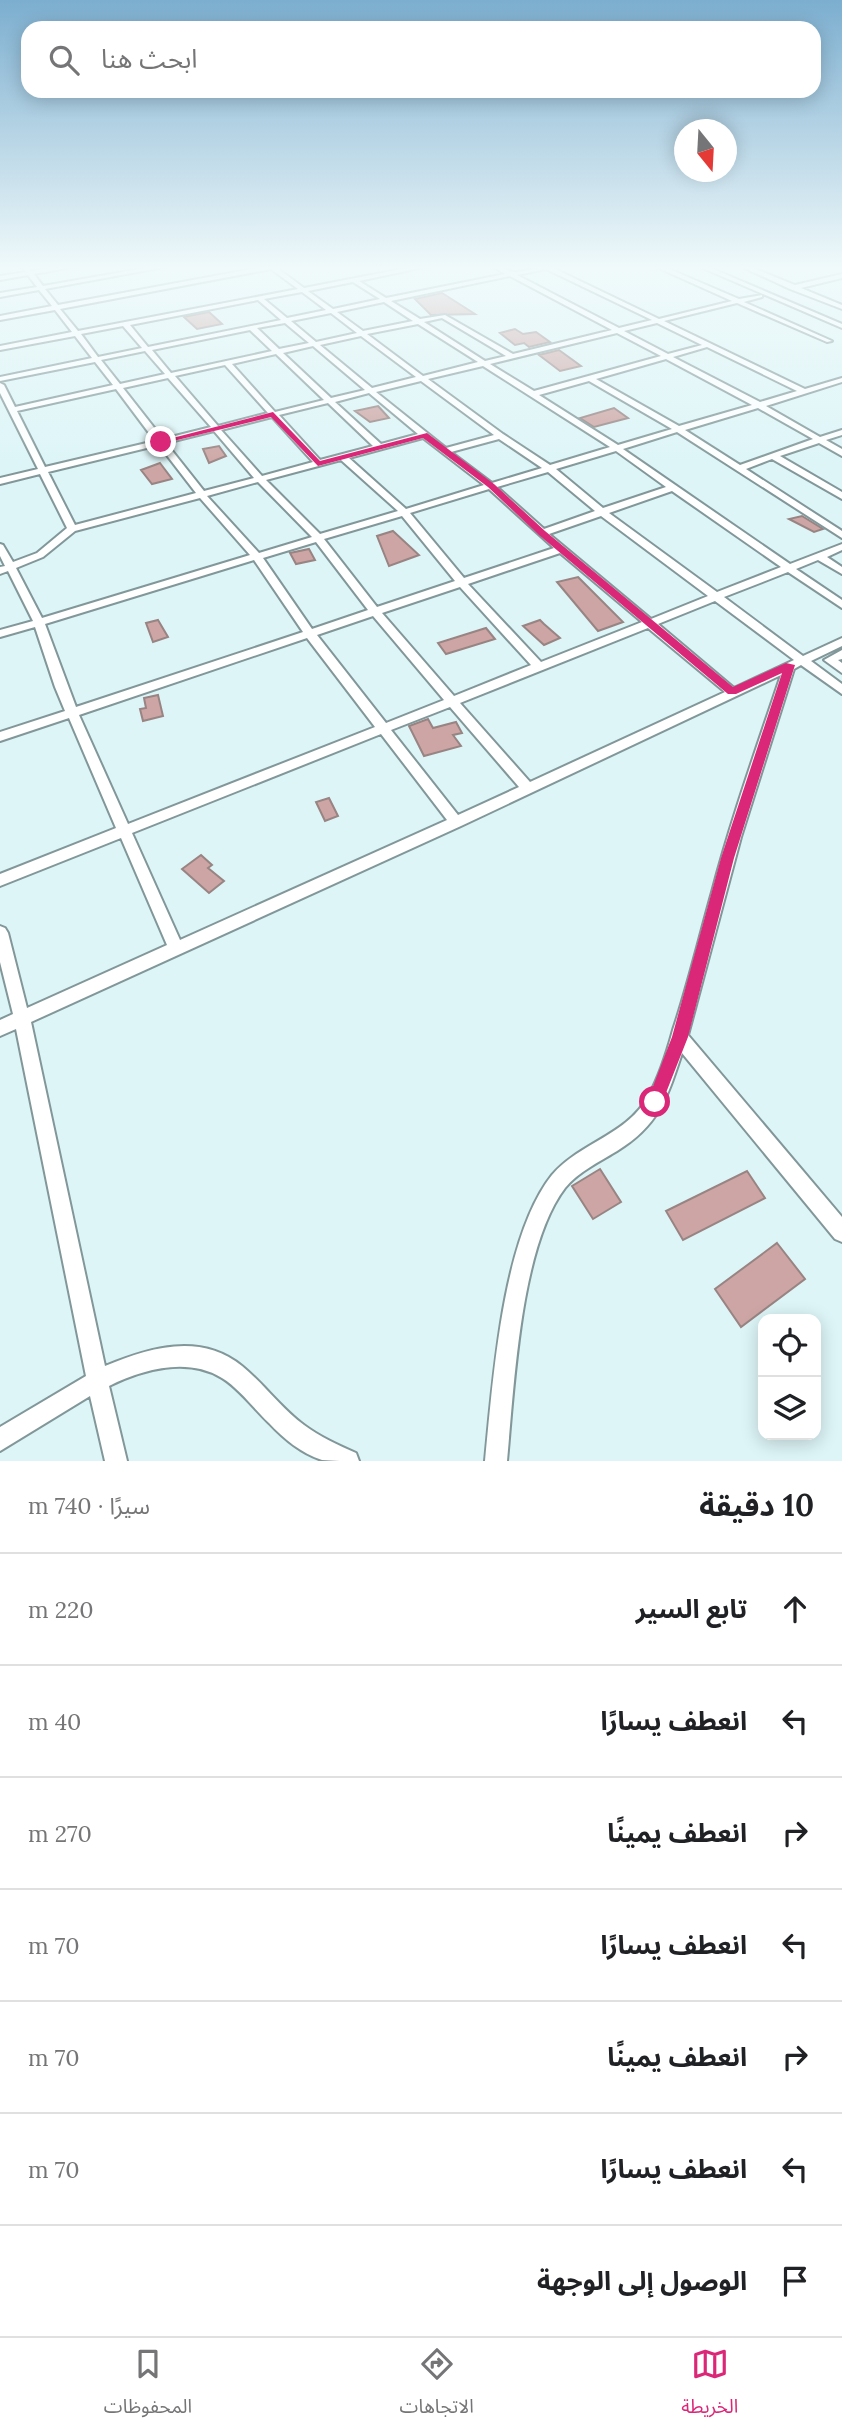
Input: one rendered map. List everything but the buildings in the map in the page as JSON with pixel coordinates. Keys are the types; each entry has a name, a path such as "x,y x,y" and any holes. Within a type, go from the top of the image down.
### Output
{"street":[{"path":"0,348 70,334"},
{"path":"77,334 202,495 257,556 310,634 456,822"},
{"path":"134,334 260,479 318,538 375,612 528,788"},
{"path":"0,379 217,334"},
{"path":"259,334 379,447"},
{"path":"304,334 424,435 491,486 542,533 732,692"},
{"path":"14,409 356,334"},
{"path":"363,334 500,436 549,468 602,512 716,597 795,662 842,690"},
{"path":"440,334 617,448 842,605"},
{"path":"476,334 512,356"},
{"path":"0,481 603,334"},
{"path":"622,334 758,405 842,453"},
{"path":"687,334 803,391"},
{"path":"813,334 829,341"},
{"path":"533,394 708,345"},
{"path":"226,362 318,463"},
{"path":"591,379 678,429 842,535"},
{"path":"0,634 842,380"},
{"path":"0,385 45,470 72,529"},
{"path":"738,469 842,432"},
{"path":"4,570 40,555 72,529 424,435"},
{"path":"444,451 500,436"},
{"path":"773,456 842,496"},
{"path":"343,457 404,512 462,583 539,667"},
{"path":"542,533 671,488"},
{"path":"0,547 4,570 39,622 73,711 176,948"},
{"path":"0,880 842,547"},
{"path":"0,737 562,550"},
{"path":"819,556 842,571"},
{"path":"0,1028 456,822 842,642"},
{"path":"842,654 830,660 842,668"},
{"path":"496,1461 504,1377 524,1260 536,1222 546,1198 561,1179 639,1125 648,1113 680,1037 728,858 795,662"},
{"path":"0,933 24,1017 96,1380 116,1461"},
{"path":"680,1037 842,1232"},
{"path":"0,1440 96,1380 167,1356 186,1353 228,1369 297,1434 348,1461"}],"route":[{"path":"161,442 273,414 318,463 424,435 491,486 542,533 732,692 790,665 728,858 680,1037 655,1102"}]}
